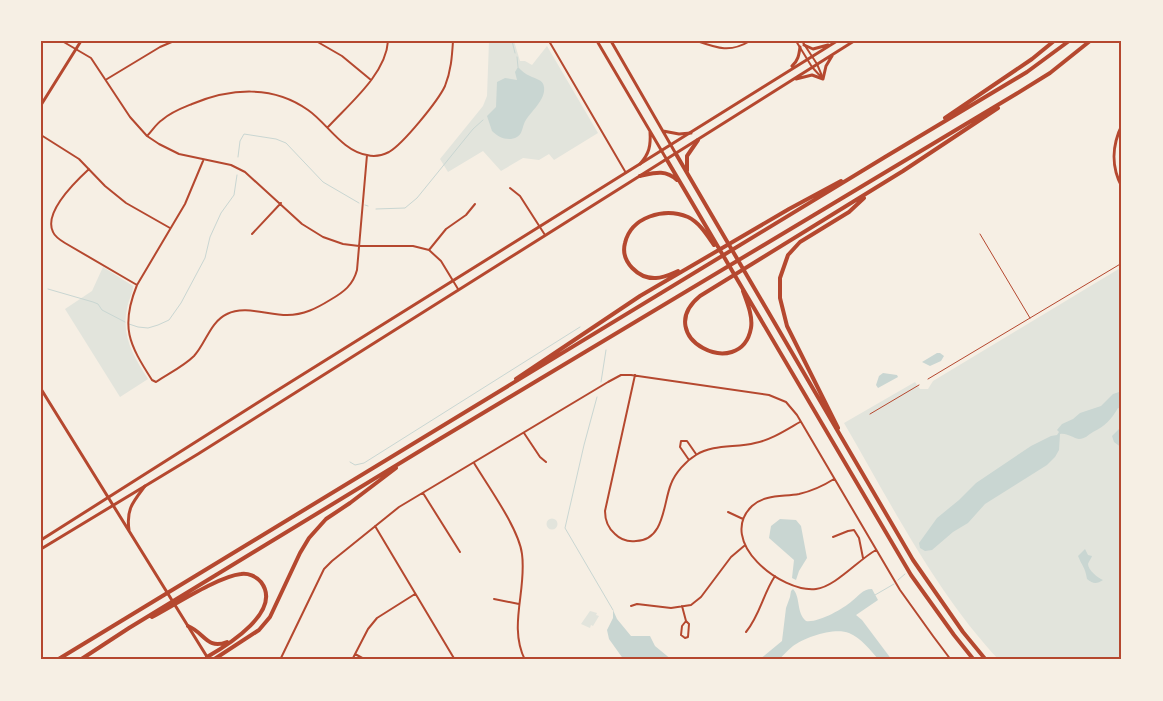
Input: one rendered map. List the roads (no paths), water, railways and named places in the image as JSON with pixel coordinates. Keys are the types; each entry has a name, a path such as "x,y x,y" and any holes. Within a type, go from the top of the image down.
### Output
{"highway":[{"path":"913,140 1032,59 1054,41"},
{"path":"57,660 1026,72 1069,41"},
{"path":"741,284 750,312 751,327 748,338 743,345 734,351 719,354 703,350 694,343 687,333 685,322 687,310 692,302 959,135 1038,81 1090,41"},
{"path":"80,660 129,628 414,455 1038,81"},
{"path":"687,173 687,156 698,140"},
{"path":"676,154 919,570 963,632 986,660"},
{"path":"473,408 596,325 696,263 789,209 885,157"},
{"path":"667,160 712,239 741,284 912,574 954,635 974,660"},
{"path":"640,176 656,172 668,173 681,184"},
{"path":"855,461 787,326 781,304 780,278 788,255 800,242 849,212 869,192"},
{"path":"696,263 661,278 644,277 634,270 625,255 625,243 630,230 637,223 648,217 662,213 673,214 688,217 698,224 712,239"},
{"path":"210,659 259,630 270,617 300,553 309,538 326,518 350,503 414,455"},
{"path":"129,628 219,582 235,575 248,574 260,581 264,587 265,606 258,618 210,659"},
{"path":"188,626 214,645 219,646 232,641"}],"main road":[{"path":"41,106 81,41"},
{"path":"596,41 667,160"},
{"path":"610,41 676,154"},
{"path":"803,43 813,49 836,41"},
{"path":"41,540 836,41"},
{"path":"41,550 667,160 782,85 854,41"},
{"path":"777,78 796,64 800,47"},
{"path":"782,85 812,75 823,79 826,66 836,52"},
{"path":"1122,125 1117,137 1114,158 1116,174 1122,187"},
{"path":"663,131 678,134 691,133"},
{"path":"640,164 647,157 649,151 650,132"},
{"path":"1122,145 1122,167"},
{"path":"41,389 112,506 210,659"},
{"path":"130,533 128,511 146,485"}],"street":[{"path":"62,41 91,58 130,117 147,136 174,152 231,165 240,169 251,176 302,224 318,235 343,244 359,246 413,246 429,250 441,261 459,290"},
{"path":"106,80 160,47 174,41"},
{"path":"316,41 342,56 371,80"},
{"path":"328,128 379,70 386,55 388,41"},
{"path":"147,136 162,120 183,108 209,98 246,91 277,94 293,101 311,112 352,150 367,156 385,154 394,149 435,103 442,92 450,73 453,41"},
{"path":"548,41 626,173"},
{"path":"697,41 722,48 734,49 750,41"},
{"path":"796,41 812,67 823,79"},
{"path":"803,43 817,64 823,79"},
{"path":"41,135 74,155 105,186 126,203 171,228"},
{"path":"203,160 185,204 137,285 131,300 128,317 129,335 135,353 152,380 156,382 193,357 216,322 228,313 241,310 292,315 315,309 345,290 355,278 357,270 367,156"},
{"path":"89,169 65,194 51,219 52,230 58,238 137,285"},
{"path":"510,188 520,196 545,235"},
{"path":"252,234 281,203"},
{"path":"429,250 446,229 466,215 475,204"},
{"path":"635,375 605,510 606,522 613,533 626,541 645,539 652,534 662,520 671,483 679,471 696,454 716,448 754,444 800,422"},
{"path":"280,660 324,569 374,526 399,507 617,377 635,375 769,395 786,402 818,450 876,550 916,613 951,660"},
{"path":"524,433 540,457 546,462"},
{"path":"689,460 680,446 681,441 687,442 696,454"},
{"path":"474,463 519,541 523,564 518,635 526,660"},
{"path":"834,479 809,491 763,499 751,507 743,519 741,535 744,546 752,557 775,576 802,588 819,589 834,582 863,558 876,550"},
{"path":"423,493 460,552"},
{"path":"728,512 743,519"},
{"path":"374,526 455,660"},
{"path":"832,537 854,530 859,538 863,558"},
{"path":"631,606 637,604 671,608 691,604 701,597 731,557 744,546"},
{"path":"746,632 758,614 764,596 775,576"},
{"path":"352,660 376,618 415,594"},
{"path":"494,599 519,604"},
{"path":"682,606 686,622 689,626 688,636 685,638 681,635 682,626 686,622"},
{"path":"355,654 366,660"}],"lane":[{"path":"980,234 1030,318"},
{"path":"928,380 1122,263"},
{"path":"870,414 919,385"}],"waterway":[{"path":"512,41 515,53"},
{"path":"517,57 518,67"},
{"path":"376,209 405,208 417,198 473,129 483,120"},
{"path":"238,157 240,141 244,134 276,139 286,143 323,182 359,203"},
{"path":"129,324 148,328 169,320 181,303 205,258 210,237 221,213 234,195 237,175"},
{"path":"48,289 98,304 102,310 125,322"},
{"path":"350,462 355,465 364,463 580,327"},
{"path":"601,382 606,350"},
{"path":"597,397 565,528 613,610"},
{"path":"898,580 905,574"},
{"path":"875,595 894,584"}]}
